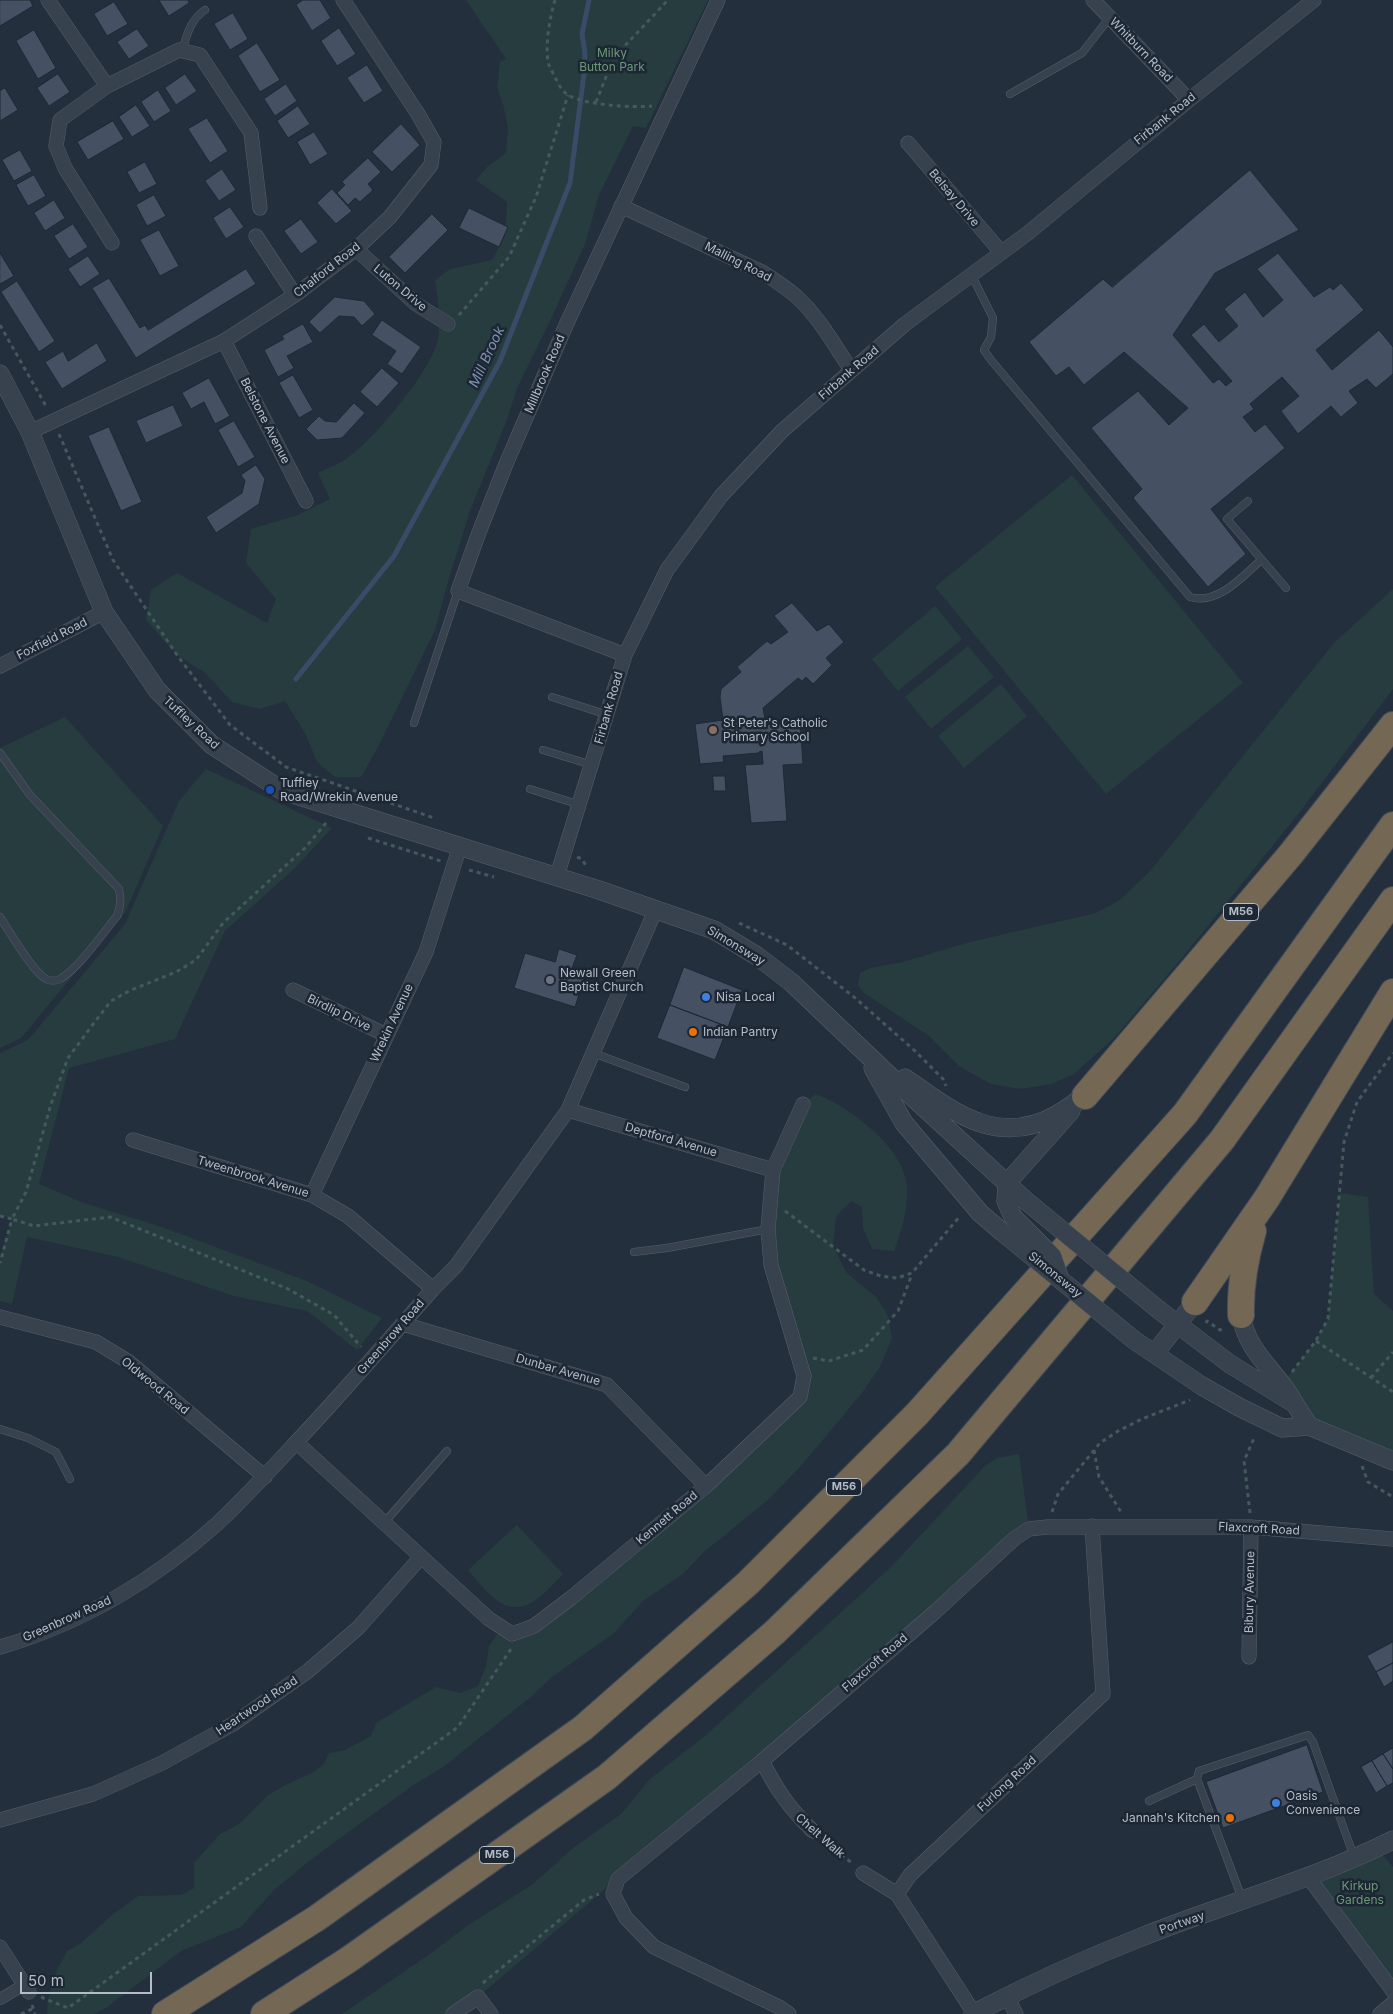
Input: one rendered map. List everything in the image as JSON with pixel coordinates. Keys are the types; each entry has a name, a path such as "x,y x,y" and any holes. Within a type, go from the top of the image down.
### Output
{"highway":[{"name":"M56","path":"1085,1096 1291,854 1393,725"},
{"name":"M56","path":"165,2014 317,1918 583,1728 748,1583 918,1414 1185,1114 1393,825"},
{"name":"M56","path":"264,2014 348,1960 607,1777 775,1632 951,1460 1222,1140 1393,900"},
{"path":"1195,1302 1267,1198 1393,992"},
{"path":"1234,1321 1244,1264 1254,1229 1267,1198"}],"street":[{"path":"48,0 107,86"},
{"name":"Chalford Road","path":"30,432 224,341 295,295 356,249 390,217 416,186 431,165 434,142 418,114 343,0"},
{"name":"Millbrook Road","path":"458,591 506,464 567,324 718,0"},
{"name":"Whitburn Road","path":"1093,0 1189,100"},
{"name":"Firbank Road","path":"557,876 625,655 667,570 721,496 782,431 905,324 1028,232 1314,0"},
{"path":"112,243 65,168 56,146 60,120 107,86 179,50 200,55 251,133 260,208"},
{"name":"Belsay Drive","path":"908,143 1001,252"},
{"name":"Malling Road","path":"621,206 762,272 782,286 811,311 851,370"},
{"path":"256,236 295,295"},
{"name":"Luton Drive","path":"356,249 416,304 448,324"},
{"name":"Belstone Avenue","path":"224,341 306,501"},
{"name":"Tuffley Road","path":"0,374 30,432 104,612 157,690 212,745 283,791 557,876"},
{"path":"458,591 625,655"},
{"name":"Foxfield Road","path":"0,666 104,612"},
{"name":"Wrekin Avenue","path":"312,1195 426,952 460,846"},
{"name":"Simonsway","path":"557,876 714,930 757,956 792,982 895,1081 1025,1200 1158,1310 1230,1364 1295,1404 1309,1426"},
{"name":"Greenbrow Road","path":"0,1647 46,1631 106,1604 165,1566 217,1524 265,1477 403,1324 432,1289 456,1266 568,1110 656,909"},
{"name":"Birdlip Drive","path":"293,990 386,1035"},
{"path":"862,1048 967,1119 984,1125 999,1128 1033,1125 1056,1116 1085,1096"},
{"name":"Simonsway","path":"862,1048 904,1123 980,1213 1134,1340 1202,1386 1282,1428 1309,1426 1393,1462"},
{"path":"1060,1280 1052,1256 1013,1217 1006,1201 1006,1183 1085,1096"},
{"name":"Kennett Road","path":"524,1630 534,1626 571,1598 706,1486 800,1397 804,1376 771,1265 768,1229 773,1170 804,1104"},
{"name":"Deptford Avenue","path":"568,1110 773,1170"},
{"name":"Tweenbrook Avenue","path":"134,1140 312,1195 348,1216 432,1289"},
{"path":"1155,1353 1195,1302"},
{"name":"Oldwood Road","path":"0,1317 96,1342 129,1362 265,1477"},
{"path":"1234,1321 1244,1331 1257,1356 1283,1383 1295,1404"},
{"name":"Dunbar Avenue","path":"403,1324 607,1385 706,1486"},
{"path":"296,1442 489,1619 512,1634 524,1630"},
{"name":"Flaxcroft Road","path":"615,1887 618,1879 762,1761 935,1612 1015,1538 1029,1529 1092,1526 1251,1527 1393,1539"},
{"name":"Furlong Road","path":"897,1894 910,1875 1103,1694 1092,1526"},
{"name":"Bibury Avenue","path":"1249,1657 1251,1527"},
{"name":"Heartwood Road","path":"0,1820 93,1794 162,1763 233,1724 308,1671 358,1628 421,1557"},
{"name":"Chelt Walk","path":"762,1761 778,1792 794,1813 813,1831"},
{"name":"Portway","path":"974,2014 1007,1996 1138,1938 1309,1878 1393,1840"},
{"path":"863,1872 897,1894 974,2014"},
{"path":"1309,1878 1393,1991"},
{"path":"615,1887 613,1894 626,1918 654,1947 779,2007 789,2014"},
{"path":"0,1947 26,1989 0,2000"},
{"path":"1007,1996 1016,2014"},
{"path":"453,2014 478,1997 491,2014"},
{"path":"1380,2014 1393,2003"}],"lane":[{"path":"182,51 192,23 198,14 205,10"},
{"path":"1010,94 1082,53 1110,17"},
{"path":"971,274 993,318 991,337 984,350 1020,396 1190,597 1204,599 1219,594 1261,560"},
{"path":"1248,501 1227,519 1286,588"},
{"path":"414,722 458,591"},
{"path":"552,697 608,715"},
{"path":"544,750 592,765"},
{"path":"0,753 30,795 119,889 121,898 120,909 111,923 74,967 60,979 52,981 46,979 32,964 0,917"},
{"path":"530,789 580,805"},
{"path":"593,1053 686,1087"},
{"path":"634,1252 667,1248 768,1229"},
{"path":"0,1429 28,1438 56,1452 70,1479"},
{"path":"384,1523 447,1451"},
{"path":"1244,1901 1197,1779 1199,1771 1308,1735 1313,1742 1354,1859"},
{"path":"1148,1801 1197,1779"}],"path":[{"path":"596,102 606,77 620,51 668,0"},
{"path":"553,1 548,47 549,65 561,89 575,98 603,104 636,108 669,104"},
{"path":"448,324 484,288 509,257 536,197 568,95"},
{"path":"0,325 54,421 113,560 177,655 230,725 286,767 442,821"},
{"path":"0,1263 12,1219 26,1192 51,1104 68,1058 112,1001 176,972 196,960 223,923 305,848 325,824 333,806"},
{"path":"564,853 582,859 590,875"},
{"path":"1291,1373 1316,1342 1328,1319 1344,1142 1357,1102 1393,1054"},
{"path":"770,1201 864,1270 882,1276 897,1278 912,1273"},
{"path":"799,1356 829,1361 863,1350 898,1311 912,1273 961,1215"},
{"path":"0,1216 34,1226 110,1216 288,1289 334,1315 371,1359"},
{"path":"1203,1327 1207,1321 1220,1330 1234,1321"},
{"path":"1316,1342 1393,1392"},
{"path":"1371,1378 1393,1352"},
{"path":"1047,1527 1058,1494 1100,1443 1118,1431 1190,1400"},
{"path":"1251,1527 1244,1461 1255,1436"},
{"path":"1094,1449 1099,1477 1131,1526"},
{"path":"1368,1482 1393,1497"},
{"path":"26,1989 68,2008 458,1727 524,1630"},
{"name":"Chelt Walk","path":"813,1831 863,1872"},
{"path":"478,1997 480,1986 584,1900 615,1887"},
{"path":"21,2014 32,2009"}],"green space":[{"name":"Milky Button Park","path":"466,0 708,0 646,128 633,126 599,195 585,244 517,388 507,420 471,508 435,630 379,745 361,777 335,777 317,762 306,735 285,701 260,709 232,702 204,672 177,655 146,620 151,590 177,573 267,623 276,599 246,563 251,529 298,515 330,499 318,473 346,459 370,438 409,393 429,362 439,333 435,280 450,269 492,260 505,236 507,202 476,180 488,166 506,153 508,128 503,104 497,88 500,62 506,59"},
{"path":"1072,475 1243,683 1106,794 935,587"},
{"path":"1393,589 1393,689 1299,813 1182,958 1115,1037 1074,1074 1052,1084 1020,1089 991,1084 960,1067 929,1036 864,993 858,985 860,973 870,968 903,962 970,942 1096,913 1120,900 1151,870 1334,643"},
{"path":"935,606 962,639 898,691 872,659"},
{"path":"968,646 994,677 931,729 905,697"},
{"path":"1001,684 1027,716 964,768 938,736"},
{"path":"65,717 163,826 125,913 21,1038 0,1048 0,748"},
{"path":"206,769 332,828 295,868 225,931 175,1039 69,1068 39,1184 84,1203 162,1227 307,1281 382,1318 357,1350 307,1311 234,1296 118,1257 27,1237 12,1304 0,1301 0,1257 12,1219 0,1216 0,1053 28,1040 125,924 179,801"},
{"path":"816,1094 830,1100 859,1119 886,1144 897,1158 904,1172 907,1187 907,1203 900,1235 894,1251 872,1249 863,1228 862,1207 851,1201 836,1217 833,1246 846,1272 877,1298 888,1316 892,1338 880,1367 862,1393 801,1466 768,1500 704,1552 684,1573 643,1601 614,1633 552,1677 532,1696 443,1767 412,1786 313,1858 273,1891 241,1927 181,1951 106,2008 94,2014 47,2014 48,1999 57,1970 67,1951 80,1944 111,1916 138,1896 181,1895 194,1888 194,1863 220,1834 239,1824 268,1795 312,1773 324,1764 329,1753 345,1750 371,1736 376,1723 436,1687 460,1693 478,1686 486,1666 489,1646 502,1627 534,1626 800,1397 804,1376 771,1265 773,1170 803,1104"},
{"path":"1340,1193 1368,1197 1374,1294 1393,1311 1393,1461 1309,1426 1283,1383 1315,1342 1328,1319"},
{"path":"1019,1454 1029,1529 478,1997 453,2014 342,2014 427,1956 467,1926 533,1884 573,1848 621,1814 650,1779 706,1735 892,1566 984,1467 997,1458"},
{"path":"517,1525 563,1574 535,1601 521,1607 512,1607 495,1599 468,1570"},
{"name":"Kirkup Gardens","path":"1377,1848 1393,1867 1393,1991 1309,1878"}],"building":[{"path":"0,0 30,0 33,6 0,26"},
{"path":"159,0 188,0 189,3 169,16"},
{"path":"303,0 320,0 331,18 312,31 296,5"},
{"path":"114,2 128,24 107,36 94,14"},
{"path":"233,13 248,39 230,50 214,24"},
{"path":"339,28 356,54 337,66 321,41"},
{"path":"137,29 149,46 129,59 117,42"},
{"path":"34,30 56,68 38,79 16,41"},
{"path":"257,43 280,80 260,92 238,56"},
{"path":"367,65 383,91 364,103 347,78"},
{"path":"58,74 70,92 49,106 37,88"},
{"path":"185,74 197,91 176,105 165,88"},
{"path":"286,84 297,101 275,116 264,99"},
{"path":"5,88 18,110 0,121 0,91"},
{"path":"158,90 171,111 154,122 141,102"},
{"path":"136,105 150,126 132,137 119,117"},
{"path":"298,106 310,124 288,138 277,121"},
{"path":"207,118 228,151 210,163 188,129"},
{"path":"113,121 124,139 88,160 77,142"},
{"path":"401,124 420,145 392,172 372,152"},
{"path":"314,132 328,154 310,165 297,142"},
{"path":"20,150 32,171 14,181 2,160"},
{"path":"368,158 381,172 368,184 373,190 360,202 355,198 348,205 337,193 345,185 342,182"},
{"path":"145,162 157,184 139,193 127,172"},
{"path":"222,169 236,190 219,201 205,181"},
{"path":"1250,170 1299,230 1215,273 1173,335 1213,383 1219,379 1226,386 1232,381 1191,335 1204,324 1219,342 1238,326 1224,309 1245,292 1263,317 1283,300 1257,269 1278,253 1314,297 1330,287 1333,290 1341,283 1364,310 1316,350 1332,370 1379,330 1393,347 1393,374 1376,388 1367,379 1349,391 1358,403 1341,417 1331,406 1298,434 1281,411 1299,396 1282,377 1250,404 1254,409 1243,417 1255,432 1265,424 1285,448 1211,509 1246,554 1208,587 1133,498 1142,489 1091,428 1138,391 1169,425 1188,408 1124,352 1084,385 1069,367 1056,376 1029,342 1103,279 1112,287"},
{"path":"34,175 46,196 28,206 16,185"},
{"path":"332,189 352,211 336,224 317,203"},
{"path":"154,195 166,216 147,226 136,205"},
{"path":"54,200 65,218 45,231 34,213"},
{"path":"230,207 244,227 226,239 213,218"},
{"path":"469,208 508,227 499,247 459,228"},
{"path":"432,214 448,230 405,273 389,257"},
{"path":"301,219 318,242 301,254 284,231"},
{"path":"73,224 88,247 69,259 54,236"},
{"path":"159,230 179,266 160,276 140,240"},
{"path":"0,253 14,276 0,284"},
{"path":"88,256 100,274 80,287 68,269"},
{"path":"246,269 256,284 136,358 92,288 109,278 140,328 145,325 148,330"},
{"path":"17,281 55,341 39,352 1,292"},
{"path":"335,297 364,301 375,314 362,326 354,317 339,316 320,333 309,322"},
{"path":"382,320 421,347 402,374 387,364 396,351 372,335"},
{"path":"303,324 313,342 287,356 294,368 278,377 264,350 284,339 282,336"},
{"path":"97,343 107,361 62,389 45,362 63,351 68,361"},
{"path":"382,368 399,383 377,407 360,392"},
{"path":"293,375 313,410 299,418 279,383"},
{"path":"209,378 230,416 215,424 204,402 191,409 182,393"},
{"path":"354,403 365,413 342,438 317,440 306,429 319,416 325,421 336,422"},
{"path":"173,405 183,426 146,443 136,421"},
{"path":"234,421 255,457 238,467 218,430"},
{"path":"109,427 142,502 121,511 88,436"},
{"path":"256,465 265,479 259,504 216,533 206,517 242,493 245,481 241,475"},
{"path":"792,603 817,631 829,624 844,642 826,658 832,665 813,684 806,677 802,681 798,678 763,708 766,725 800,720 803,764 783,765 787,821 751,823 745,765 763,764 762,751 759,753 723,756 724,762 700,764 695,724 723,720 720,697 721,689 741,672 737,667 767,641 771,644 788,632 774,616"},
{"path":"713,776 725,776 726,791 714,791"},
{"name":"Newall Green Baptist Church","path":"559,949 577,955 572,968 586,973 575,1007 514,988 525,953 555,962"},
{"name":"Nisa Local","path":"684,967 742,990 728,1027 670,1005"},
{"name":"Indian Pantry","path":"670,1005 728,1027 715,1060 657,1038"},
{"path":"1393,1642 1393,1663 1376,1672 1367,1656"},
{"path":"1393,1663 1393,1681 1384,1687 1376,1672"},
{"path":"1307,1745 1323,1792 1223,1828 1206,1782"},
{"path":"1393,1748 1393,1769 1383,1754"},
{"path":"1383,1754 1393,1769 1393,1783 1387,1786 1372,1761"},
{"path":"1372,1761 1387,1786 1376,1793 1361,1767"}],"waterway":[{"name":"Mill Brook","path":"296,679 394,556 500,361 570,183 584,74 585,53 582,34 589,0"}],"place":[{"name":"St Peter's Catholic Primary School","path":"713,730"},
{"name":"Tuffley Road/Wrekin Avenue","path":"270,790"},
{"name":"Newall Green Baptist Church","path":"550,980"},
{"name":"Nisa Local","path":"706,997"},
{"name":"Indian Pantry","path":"693,1032"},
{"name":"Oasis Convenience","path":"1276,1803"},
{"name":"Jannah's Kitchen","path":"1230,1818"}]}
